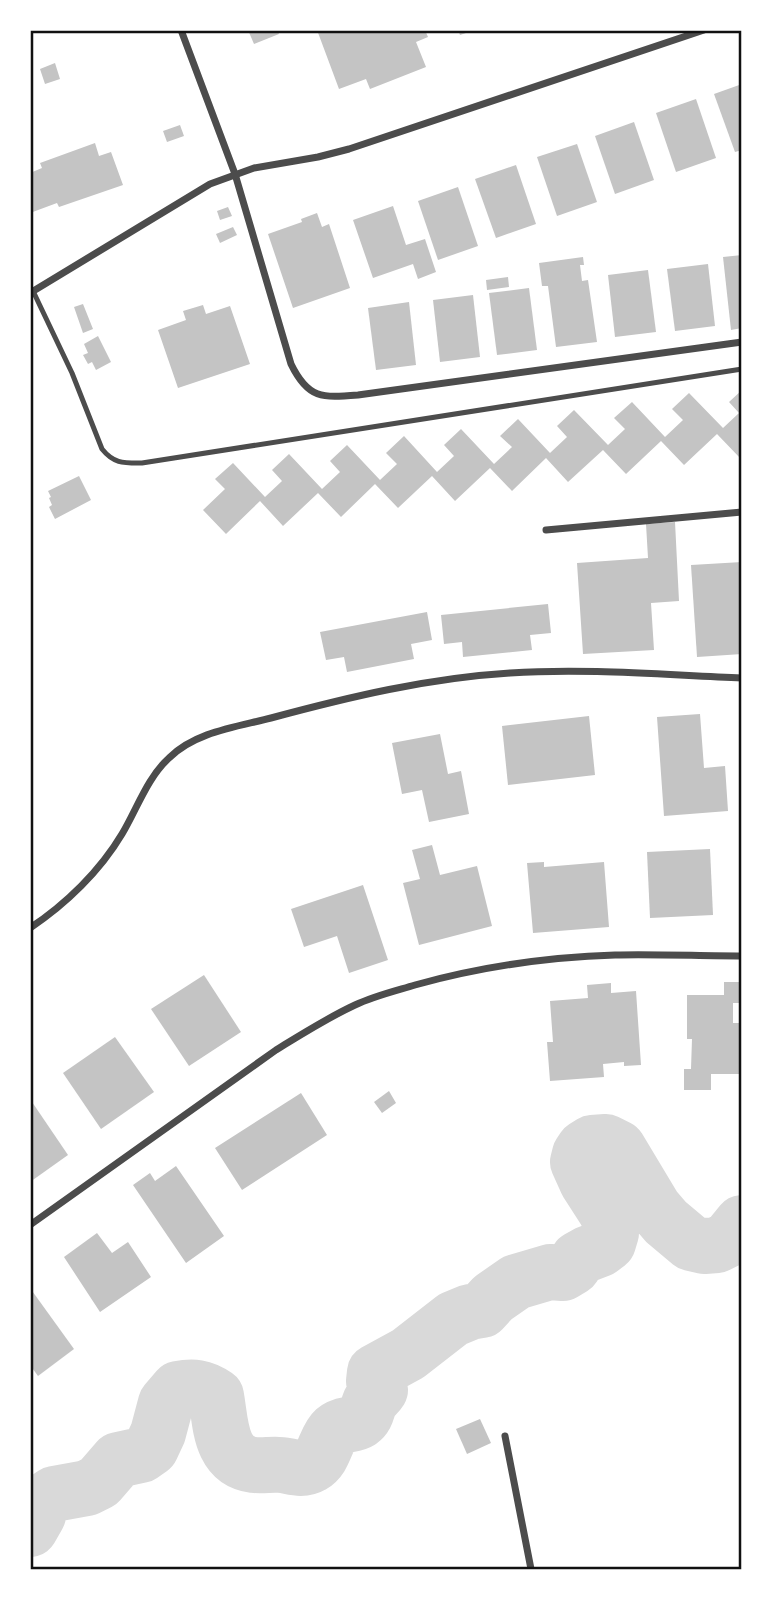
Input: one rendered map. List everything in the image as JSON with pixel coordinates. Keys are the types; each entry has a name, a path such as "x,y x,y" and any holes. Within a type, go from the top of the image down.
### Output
{"street":[{"path":"181,30 235,174 291,364 306,388 327,396 358,395 742,342"},
{"path":"31,292 210,184 235,174 349,149 704,30"},
{"path":"546,530 742,512"},
{"path":"30,928 71,895 110,854 154,775 170,757 200,737 350,696 454,678 562,671 742,678"},
{"path":"30,1225 276,1050 354,1005 435,979 542,960 615,955 742,956"},
{"path":"505,1436 531,1569"}],"lane":[{"path":"31,292 72,373 102,449 108,457 118,462 142,463 742,369"}],"building":[{"path":"248,30 277,30 279,34 254,44"},
{"path":"317,30 425,30 428,37 416,42 426,67 370,89 366,79 339,89"},
{"path":"458,30 475,30 460,35"},
{"path":"55,63 60,79 45,84 40,69"},
{"path":"742,84 742,150 735,152 714,94"},
{"path":"696,99 716,158 676,172 656,113"},
{"path":"634,122 654,180 615,194 595,136"},
{"path":"180,125 184,136 167,142 163,131"},
{"path":"95,143 99,156 111,152 123,185 59,207 57,203 30,213 30,173 42,168 40,163"},
{"path":"577,144 597,202 557,216 537,157"},
{"path":"516,165 536,224 496,238 475,179"},
{"path":"458,187 478,246 438,260 418,201"},
{"path":"393,206 406,245 425,239 436,272 418,279 413,264 373,278 353,220"},
{"path":"228,207 232,216 220,220 217,211"},
{"path":"317,213 322,227 329,224 350,288 293,308 268,234 302,222 301,219"},
{"path":"233,227 237,235 220,243 216,234"},
{"path":"742,255 742,328 731,330 723,257"},
{"path":"583,257 584,265 580,265 582,281 588,280 597,342 556,347 548,286 542,286 539,263"},
{"path":"708,264 715,326 675,331 667,269"},
{"path":"648,270 656,332 615,337 608,275"},
{"path":"508,277 509,287 487,290 486,280"},
{"path":"529,288 537,350 497,355 489,293"},
{"path":"473,295 480,357 440,362 433,300"},
{"path":"409,302 416,365 376,370 368,308"},
{"path":"83,304 93,329 83,333 74,307"},
{"path":"203,305 206,314 230,306 250,364 178,388 158,330 186,320 183,311"},
{"path":"98,336 111,362 96,370 92,362 88,364 83,355 88,353 84,344"},
{"path":"742,390 740,458 717,434 684,465 661,441 626,474 603,450 568,482 546,458 512,491 490,468 455,501 432,476 398,508 375,484 341,517 318,493 283,526 260,501 226,534 203,510 225,489 215,479 233,463 265,497 282,481 272,470 289,454 322,489 340,472 330,461 347,445 380,480 397,464 386,453 404,436 437,472 454,456 444,445 461,429 494,464 512,447 500,436 518,419 550,453 567,437 557,426 574,410 608,445 625,429 614,418 632,402 665,437 683,420 672,409 689,393 723,428 739,413 729,402"},
{"path":"79,476 91,500 55,519 49,507 52,505 48,491"},
{"path":"675,522 679,601 651,603 654,650 583,654 577,563 648,558 646,524"},
{"path":"742,562 742,654 697,657 691,565"},
{"path":"548,604 551,633 530,635 532,650 463,657 462,642 444,644 441,615"},
{"path":"427,612 432,640 411,644 414,659 347,672 344,657 326,660 320,632"},
{"path":"700,714 704,768 725,766 728,811 664,816 657,717"},
{"path":"589,716 595,775 508,785 502,726"},
{"path":"440,734 448,774 461,771 469,814 429,822 422,790 402,794 392,743"},
{"path":"432,845 440,875 477,866 492,926 419,945 403,883 420,879 412,850"},
{"path":"710,849 713,915 650,918 647,852"},
{"path":"544,862 544,867 604,862 609,927 533,933 527,863"},
{"path":"363,885 388,960 349,973 337,936 304,947 291,909"},
{"path":"204,975 241,1032 189,1066 151,1009"},
{"path":"724,982 742,982 742,1003 733,1003 733,1023 742,1023 742,1074 711,1074 711,1090 684,1090 684,1069 691,1069 692,1039 687,1039 687,995 724,995"},
{"path":"611,983 611,993 636,991 641,1065 624,1066 624,1062 603,1064 604,1077 550,1081 547,1042 553,1042 550,1001 588,998 587,985"},
{"path":"115,1037 154,1092 101,1129 63,1073"},
{"path":"389,1091 396,1103 382,1113 374,1102"},
{"path":"301,1093 327,1135 242,1190 215,1148"},
{"path":"30,1099 68,1155 30,1182"},
{"path":"176,1166 224,1236 186,1263 133,1185 150,1173 155,1181"},
{"path":"97,1233 112,1253 128,1242 151,1277 100,1312 64,1257"},
{"path":"30,1288 74,1349 38,1376 30,1365"},
{"path":"480,1419 491,1443 467,1454 456,1429"}],"waterway":[{"path":"30,1529 42,1502 54,1494 87,1488 99,1482 118,1460 141,1455 151,1448 166,1403 178,1389 198,1388 216,1396 224,1439 234,1456 243,1462 300,1468 312,1465 320,1458 335,1430 357,1423 364,1417 370,1402 380,1390 374,1381 375,1372 408,1354 453,1319 482,1310 493,1298 516,1282 550,1272 563,1273 573,1267 578,1259 608,1243 611,1233 610,1220 578,1162 584,1148 592,1143 606,1142 618,1148 654,1208 691,1243 717,1245 729,1239 742,1223"}]}
